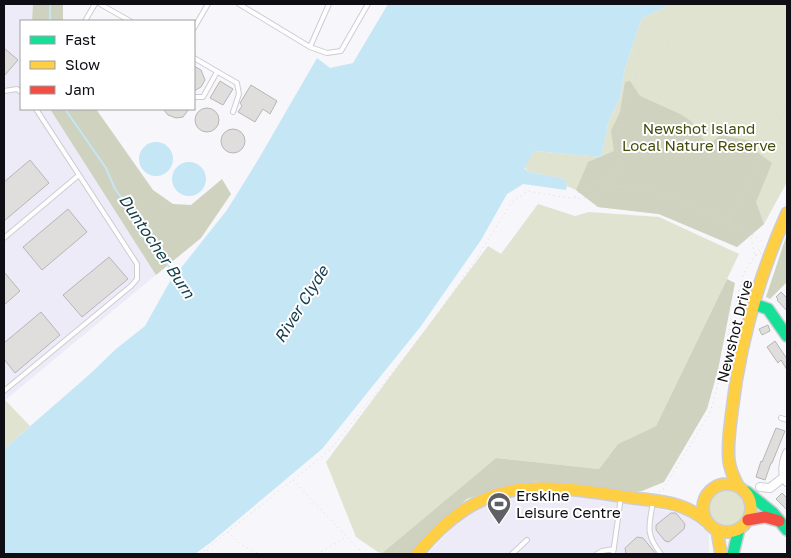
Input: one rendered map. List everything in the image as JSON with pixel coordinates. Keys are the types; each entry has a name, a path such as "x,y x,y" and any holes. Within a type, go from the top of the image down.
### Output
{"street":[{"name":"Newshot Drive","path":"717,485 728,459 732,406 737,373 754,304 770,254 787,213"},
{"path":"754,304 768,309 787,336"},
{"path":"760,487 770,488 785,480 785,459 787,453"},
{"name":"Newshot Drive","path":"728,459 731,470 742,488"},
{"path":"684,507 706,496 717,485 725,483 742,488 773,513 783,526"},
{"path":"417,554 444,526 467,507 498,494 525,489 554,488 621,496 654,497 684,507 716,530 720,542 720,554"},
{"path":"716,530 731,532 739,529 748,520 751,508 750,502 742,488"},
{"path":"706,496 703,508 706,521"},
{"path":"748,520 766,517 783,526"},
{"path":"733,554 739,529"}],"lane":[{"path":"86,20 95,4"},
{"path":"100,4 128,20"},
{"path":"195,26 208,4"},
{"path":"239,4 310,48 327,53 341,52 368,4"},
{"path":"310,48 329,4"},
{"path":"195,59 237,83 240,94 233,112"},
{"path":"195,97 202,97 217,72"},
{"path":"4,91 17,89 20,91"},
{"path":"4,391 137,279 137,264 37,110"},
{"path":"4,238 79,175"},
{"path":"781,418 787,420"},
{"path":"597,554 602,551 613,552 621,496"},
{"path":"654,497 649,530 652,542 661,554"},
{"path":"512,554 528,540"}],"path":[{"path":"575,197 584,185 612,180 618,165 622,146 617,130 624,106 634,90 640,43 658,27 667,38 669,55 677,77 696,95 721,112 749,126 761,148"},
{"path":"729,222 761,148 787,109"},
{"path":"749,126 784,112"},
{"path":"200,554 330,450 428,328 478,256 511,203 528,191 584,198 605,189 617,187 636,188 665,196 729,222 750,232 765,243 744,274 730,324 722,370 710,413 662,491 654,497"},
{"path":"750,232 755,256"},
{"path":"293,480 363,554"},
{"path":"228,532 240,544 259,554"},
{"path":"317,554 347,536"},
{"path":"207,549 208,554"}],"shaded area":[{"path":"4,4 33,4 32,20 20,20 20,110 51,110 156,275 4,401"},
{"path":"531,493 568,494 624,502 688,515 709,534 709,554 427,554 468,512 504,498"}],"green space":[{"path":"33,4 63,4 63,20 32,20"},
{"name":"Newshot Island Local Nature Reserve","path":"672,4 787,4 787,182 764,224 737,247 659,214 598,207 576,190 567,186 565,179 529,172 524,167 534,151 601,157 609,120 620,98 625,68 642,18"},
{"path":"630,81 640,96 691,121 708,146 720,135 753,141 757,152 772,163 756,202 764,224 737,247 659,214 598,207 576,190 588,162 614,151 611,131 620,112 625,82"},
{"path":"51,110 97,110 153,190 173,204 191,205 222,179 231,194 201,238 156,275"},
{"path":"538,204 575,216 589,212 659,217 739,254 656,426 618,444 599,469 496,458 381,554 356,537 326,462 488,246 501,254"},
{"path":"787,234 787,282 770,299 766,297"},
{"path":"727,279 735,283 718,370 707,409 664,482 642,491 628,493 581,485 536,481 498,487 467,499 437,523 410,554 381,554 496,458 599,469 618,444 656,426"},
{"path":"4,401 30,426 4,449"},
{"path":"727,488 741,494 747,508 741,522 727,528 713,522 707,508 713,494"}],"water":[{"name":"River Clyde","path":"388,4 672,4 642,18 625,68 620,98 609,120 601,157 534,151 524,168 529,172 565,179 566,190 523,184 507,194 481,240 421,326 322,449 210,543 195,554 4,554 4,449 116,349 145,326 169,283 227,210 317,58 330,68 353,63"},
{"path":"156,142 168,147 173,159 168,171 156,176 144,171 139,159 144,147"},
{"path":"189,162 201,167 206,179 201,191 189,196 177,191 172,179 177,167"}],"building":[{"path":"4,48 18,60 4,76"},
{"path":"195,67 201,70 205,80 201,87 195,90"},
{"path":"220,81 233,89 223,105 210,98"},
{"path":"251,85 277,101 270,114 263,109 255,122 238,112 242,106 240,103"},
{"path":"207,108 215,112 219,120 215,128 207,132 199,128 195,120 199,112"},
{"path":"164,110 188,110 183,117 176,118 168,115"},
{"path":"233,129 241,133 245,141 241,149 233,153 225,149 221,141 225,133"},
{"path":"30,160 49,183 4,221 4,182"},
{"path":"68,209 87,232 42,270 23,247"},
{"path":"109,257 128,279 82,317 63,295"},
{"path":"4,272 20,291 4,305"},
{"path":"781,292 787,298 787,311 776,297"},
{"path":"41,312 60,335 15,373 4,359 4,343"},
{"path":"768,325 770,331 762,335 759,329"},
{"path":"775,341 787,359 787,370 781,360 778,363 767,347"},
{"path":"776,428 785,431 765,480 756,477"},
{"path":"782,493 787,498 787,510 776,499"},
{"path":"671,513 676,513 685,524 684,529 669,542 665,541 656,530 656,525"},
{"path":"637,537 643,538 656,554 626,554 625,548"}],"waterway":[{"name":"Duntocher Burn","path":"50,4 50,20"},
{"name":"Duntocher Burn","path":"66,110 106,168 115,189 147,232 176,278"}],"traffic: fast":[{"path":"754,304 768,309 787,336"},
{"path":"747,492 773,513 787,530"},
{"path":"733,554 739,529"}],"traffic: slow":[{"path":"738,486 730,468 728,449 740,360 759,285 787,213"},
{"path":"722,484 732,484 741,488 747,494 751,508 747,522 741,528 732,532 722,532 713,528 707,522 703,513 703,503 707,494 713,488 722,484"},
{"path":"417,554 441,528 465,510 488,498 512,491 537,488 594,492 659,501 688,509 706,521"},
{"path":"717,530 721,554"}],"traffic: jam":[{"path":"748,520 765,517 779,521"}],"place":[{"name":"Erskine Leisure Centre","path":"499,525"}]}
